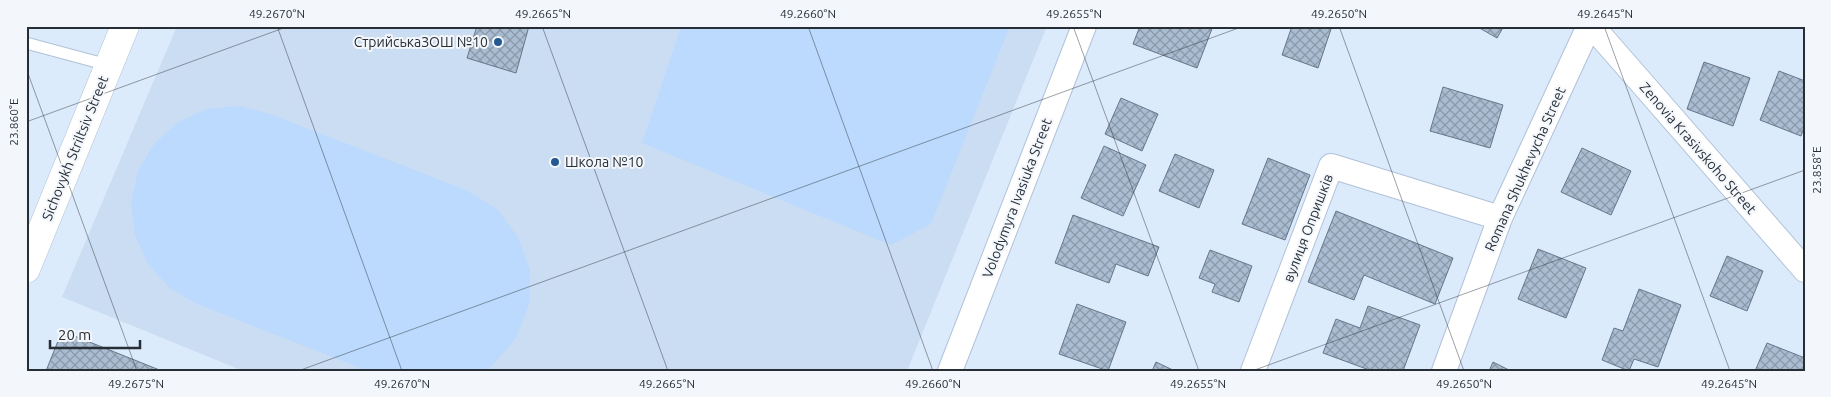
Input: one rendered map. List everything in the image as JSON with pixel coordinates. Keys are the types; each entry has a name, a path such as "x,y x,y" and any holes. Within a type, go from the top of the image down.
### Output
{"street":[{"name":"Sichovykh Striltsiv Street","path":"26,269 125,26"},
{"name":"Volodymyra Ivasiuka Street","path":"950,371 1084,26"},
{"name":"Romana Shukhevycha Street","path":"1444,371 1500,218 1591,26"},
{"name":"Zenovia Krasivskoho Street","path":"1591,26 1805,270"},
{"name":"вулиця Опришків","path":"1253,371 1331,166 1500,218"}],"lane":[{"path":"26,42 108,65"}],"shaded area":[{"name":"Школа №10","path":"177,26 1047,26 907,371 243,371 62,297"},
{"path":"681,26 1010,26 931,224 891,245 642,143"},
{"path":"239,106 270,114 466,190 497,209 518,237 530,270 529,305 516,338 493,365 482,371 368,371 197,304 170,288 148,264 135,235 131,203 138,171 154,144 178,122 207,109"}],"building":[{"name":"СтрийськаЗОШ №10","path":"477,26 529,26 516,73 467,58"},
{"path":"1140,26 1213,26 1197,68 1133,44"},
{"path":"1292,26 1332,26 1318,68 1282,55"},
{"path":"1476,26 1504,26 1497,38"},
{"path":"1704,62 1750,78 1733,126 1687,109"},
{"path":"1779,71 1805,81 1805,125 1801,136 1760,120"},
{"path":"1443,87 1503,105 1490,148 1430,131"},
{"path":"1121,98 1158,114 1142,151 1105,134"},
{"path":"1104,146 1146,165 1123,216 1081,198"},
{"path":"1582,148 1631,171 1611,215 1561,192"},
{"path":"1175,154 1214,170 1199,208 1159,191"},
{"path":"1268,158 1310,175 1285,240 1242,224"},
{"path":"1336,211 1453,258 1435,304 1364,275 1354,300 1308,282"},
{"path":"1073,215 1159,247 1148,276 1116,264 1109,283 1055,263"},
{"path":"1538,249 1586,268 1566,318 1518,299"},
{"path":"1210,250 1252,266 1239,302 1212,292 1215,284 1199,278"},
{"path":"1727,256 1763,271 1747,311 1710,296"},
{"path":"1639,289 1681,305 1658,367 1634,359 1629,371 1602,360 1614,328 1623,331"},
{"path":"1077,304 1126,322 1108,371 1059,354"},
{"path":"1368,306 1420,325 1403,371 1372,371 1323,353 1336,319 1360,328"},
{"path":"62,331 162,371 46,371"},
{"path":"1767,343 1805,358 1805,371 1755,371"},
{"path":"1156,362 1175,371 1152,371"},
{"path":"1493,362 1511,371 1489,371"}],"place":[{"name":"СтрийськаЗОШ №10","path":"498,42"},
{"name":"Школа №10","path":"555,162"}]}
